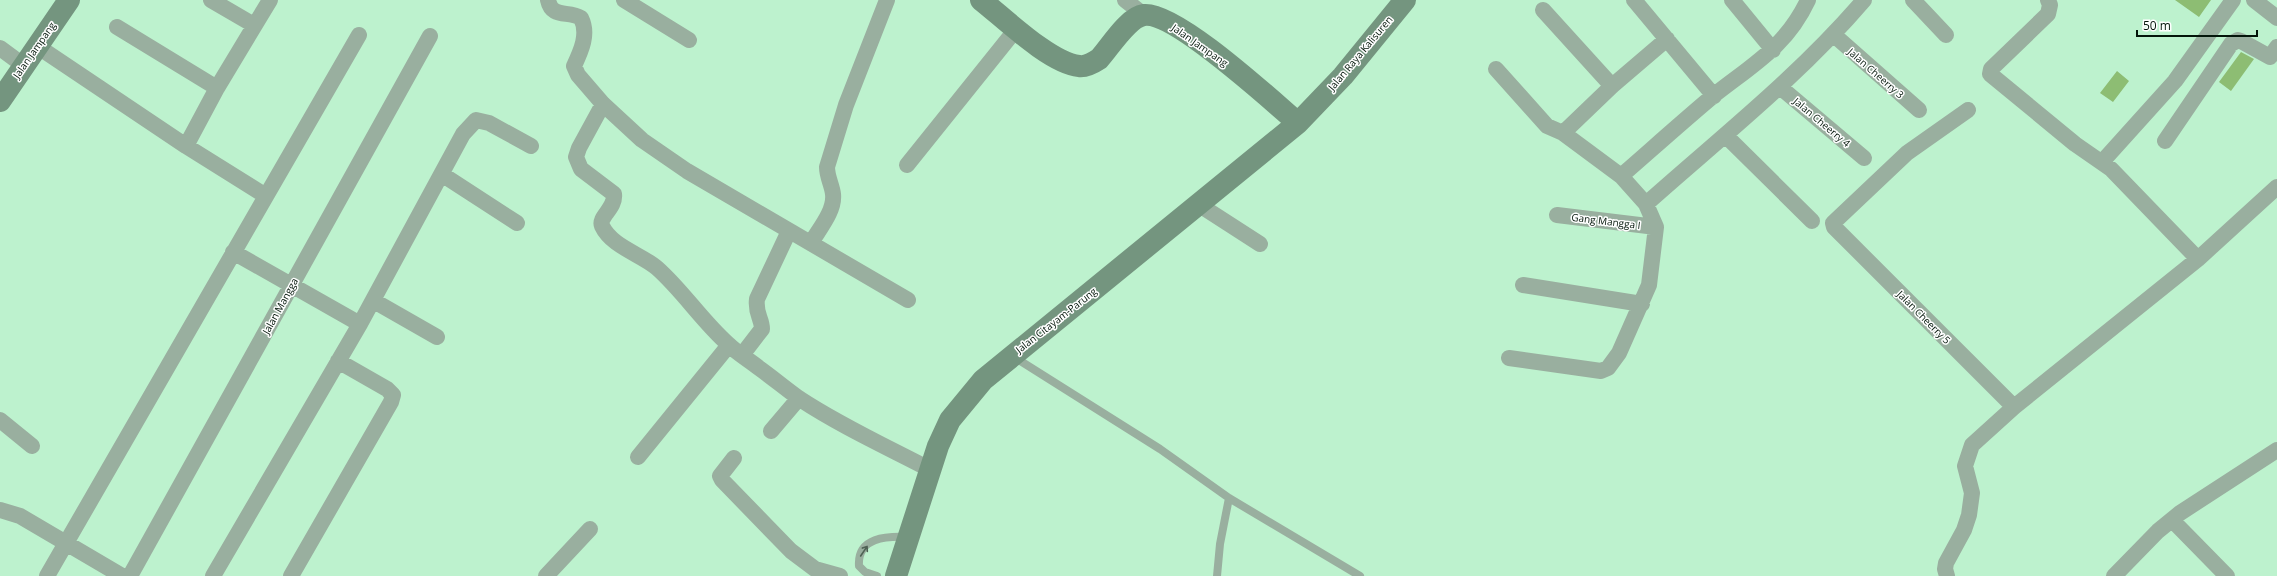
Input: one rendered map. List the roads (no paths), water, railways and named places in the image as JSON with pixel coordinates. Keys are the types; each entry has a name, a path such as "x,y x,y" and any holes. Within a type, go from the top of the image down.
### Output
{"main road":[{"name":"Jalan Jampang","path":"0,101 23,65 69,0"},
{"path":"981,0 1050,53 1078,66 1084,66 1098,59 1129,22 1144,15"},
{"name":"Jalan Raya Kalisuren","path":"1298,123 1343,76 1405,0"},
{"name":"Jalan Jampang","path":"1144,15 1154,16 1177,27 1220,56 1298,123"},
{"name":"Jalan Citayam-Parung","path":"894,575 938,446 950,420 983,380 1012,355 1066,314 1298,123"}],"street":[{"path":"211,0 254,25"},
{"path":"186,146 217,88 270,0"},
{"path":"548,0 550,8 554,12 581,18 584,28 583,45 574,66 578,75 603,104 642,140 687,170 908,300"},
{"path":"624,0 689,40"},
{"path":"811,243 833,203 833,193 826,173 826,167 846,105 888,0"},
{"path":"1126,0 1144,15"},
{"path":"1634,0 1714,96"},
{"path":"1732,0 1773,50"},
{"path":"1621,176 1714,96 1773,50 1791,31 1808,0"},
{"path":"1646,204 1780,87 1834,35 1864,0"},
{"path":"1913,0 1946,35"},
{"path":"2048,0 2050,5 2048,14 1990,72 2075,144 2111,169 2198,259"},
{"path":"2102,162 2175,81 2233,0"},
{"path":"2254,0 2277,18"},
{"path":"1543,10 1612,86"},
{"path":"117,27 217,88"},
{"path":"908,165 1017,28"},
{"path":"47,576 359,35"},
{"name":"Jalan Cheerry 3","path":"1834,35 1919,110"},
{"name":"Jalan Mangga","path":"130,576 430,36"},
{"path":"1563,133 1612,86 1667,39"},
{"path":"2166,141 2231,44 2238,40 2275,55"},
{"path":"37,46 186,146 266,196"},
{"path":"0,48 23,65"},
{"path":"1496,69 1547,126 1563,133 1621,176 1646,204 1656,226 1649,286 1620,353 1604,370 1509,358"},
{"name":"Jalan Cheerry 4","path":"1780,87 1864,158"},
{"path":"603,104 579,148 576,157 581,169 614,194 614,205 602,219 602,226 616,241 664,274 710,327 729,345 799,398 824,414 931,470"},
{"name":"Jalan Cheerry 5","path":"1968,110 1907,152 1834,223 1834,228 2014,407"},
{"path":"216,575 338,361 374,301 443,175 463,134 476,120 489,123 531,146"},
{"path":"1726,135 1812,221"},
{"path":"443,175 517,223"},
{"path":"1947,576 1944,569 1946,563 1964,530 1972,504 1972,493 1965,466 1967,456 1972,445 2014,407 2198,259 2277,187"},
{"path":"1198,204 1260,244"},
{"name":"Gang Mangga I","path":"1557,214 1656,226"},
{"path":"742,355 762,329 762,324 755,309 757,299 789,231"},
{"path":"233,252 360,324"},
{"path":"1523,285 1642,304"},
{"path":"374,301 437,337"},
{"path":"638,457 729,345"},
{"path":"291,576 391,402 392,395 388,389 338,361"},
{"path":"771,430 799,398"},
{"path":"0,420 32,446"},
{"path":"2114,576 2131,557 2172,520 2277,450"},
{"path":"734,458 722,472 720,476 722,480 791,551 816,569 840,576"},
{"path":"0,510 20,516 65,544 122,576"},
{"path":"2172,520 2227,576"},
{"path":"546,576 590,529"}],"lane":[{"path":"1012,355 1160,448 1229,498 1360,576"},
{"path":"1217,576 1220,544 1229,498"},
{"path":"894,575 865,572 858,566 858,560 864,549 871,541 884,536 908,537"}]}
